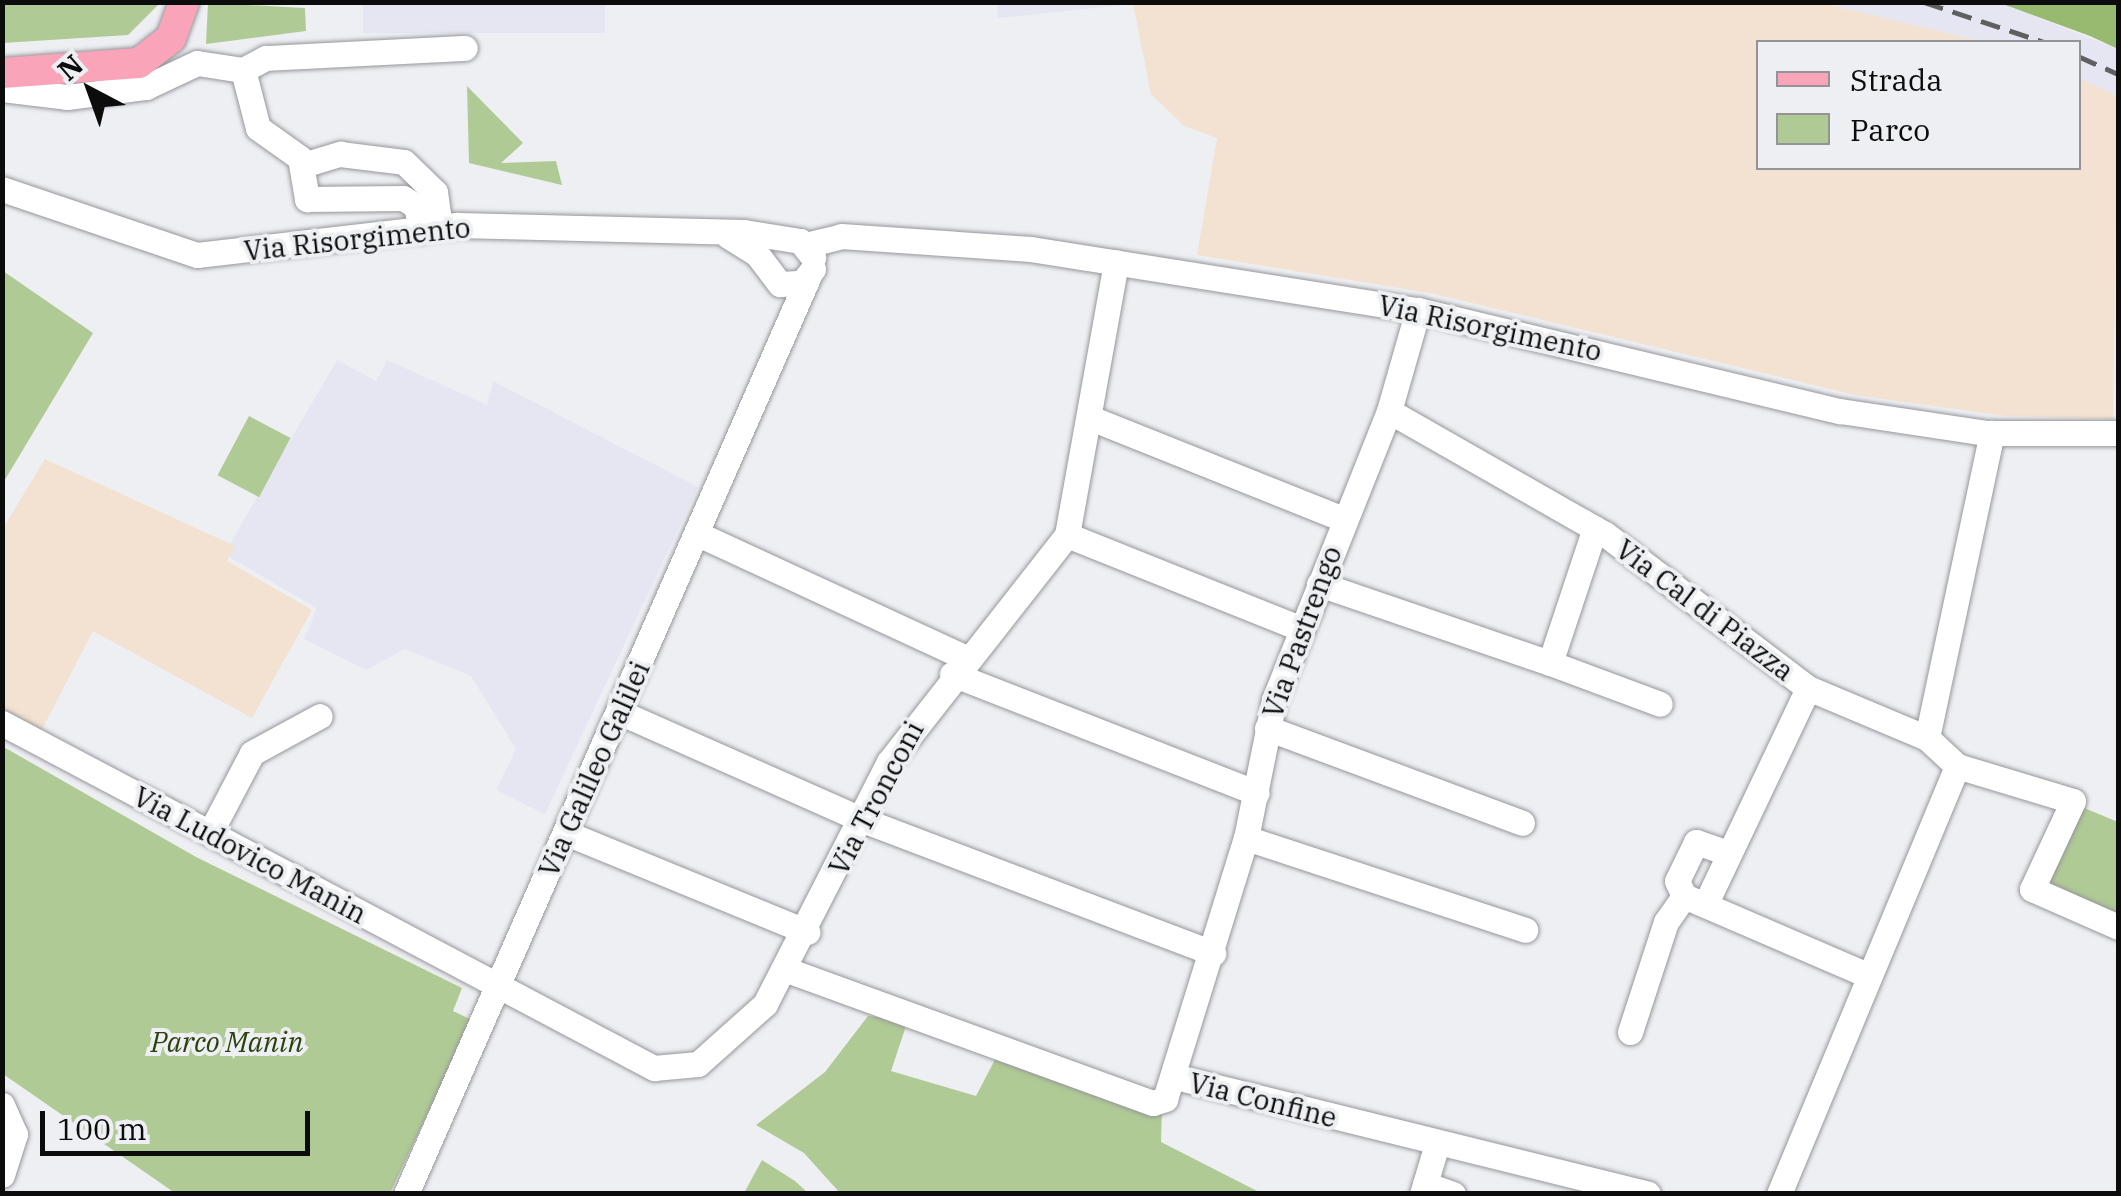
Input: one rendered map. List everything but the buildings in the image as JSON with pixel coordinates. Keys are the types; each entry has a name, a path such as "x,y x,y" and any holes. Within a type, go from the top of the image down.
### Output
{"main road":[{"path":"3,73 139,63 171,38 184,2"}],"street":[{"path":"2,88 67,96 146,86 197,63 243,70 266,58 465,48"},
{"path":"243,70 258,128 303,164 306,200 403,198 418,210 430,228"},
{"path":"303,164 340,154 404,162 435,192 430,228"},
{"name":"Via Risorgimento","path":"2,190 198,255 430,228 724,234 779,242 809,263"},
{"path":"724,234 773,275 779,242"},
{"name":"Via Risorgimento","path":"773,275 857,240 1116,262 1418,310 1840,411 1992,433 2118,433"},
{"name":"Via Tronconi","path":"499,986 654,1068 684,1068 714,1056 786,970 860,820 959,666 1046,573 1067,535 1092,419 1116,262"},
{"name":"Via Galileo Galilei","path":"406,1194 784,346 809,263"},
{"name":"Via Galileo Galilei","path":"773,275 784,346"},
{"name":"Via Pastrengo","path":"1176,1077 1258,793 1266,728 1343,519 1389,411 1418,310"},
{"name":"Via Cal di Piazza","path":"1389,411 1595,528 1808,688 1927,738 1957,766 2073,800 2032,889 2118,927"},
{"path":"1092,419 1343,519"},
{"path":"1927,738 1992,433"},
{"path":"1550,664 1595,528"},
{"path":"700,535 959,666 1258,793"},
{"path":"1067,535 1302,629"},
{"path":"1319,584 1660,704"},
{"path":"1630,1032 1666,922 1695,899 1728,853 1808,688"},
{"path":"619,712 860,820 1213,953"},
{"path":"210,834 252,754 320,716"},
{"name":"Via Ludovico Manin","path":"2,723 499,986"},
{"path":"1266,728 1522,824"},
{"path":"1778,1194 1957,766"},
{"path":"566,833 808,932"},
{"path":"1246,838 1526,930"},
{"path":"1728,853 1696,842 1677,881 1695,899 1867,975"},
{"name":"Via Confine","path":"786,970 1153,1102 1176,1077 1648,1194"},
{"path":"2,1105 15,1134 2,1175"},
{"path":"1437,1144 1423,1189 1453,1194"}],"shaded area":[{"path":"997,2 1143,3 998,18"},
{"path":"363,3 605,3 605,33 363,33"},
{"path":"1822,3 2000,3 2118,49 2118,97 2081,79 2081,40 1976,40"},
{"path":"1822,3 1976,40 1756,40 1756,170 2081,170 2081,79 2118,97 2113,419 2005,416 1855,395 1430,293 1197,255 1217,138 1184,126 1151,94 1133,4"},
{"path":"337,360 376,381 387,360 487,405 493,381 698,487 545,814 496,790 516,749 471,676 405,649 366,670 304,639 317,608 224,554"},
{"path":"45,459 235,546 227,561 312,610 252,718 93,631 39,735 3,713 2,530"}],"green space":[{"path":"2,3 160,3 128,35 3,43"},
{"path":"208,3 305,8 306,31 206,44"},
{"path":"2000,3 2118,3 2118,49 2090,36"},
{"path":"467,86 523,143 501,163 556,161 562,185 469,163"},
{"path":"3,271 93,333 3,483"},
{"path":"249,416 290,438 259,497 218,475"},
{"name":"Parco Manin","path":"2,746 196,857 462,988 453,1011 472,1020 390,1193 175,1193 3,1074"},
{"path":"2072,803 2118,822 2118,930 2019,891"},
{"path":"868,1016 908,1020 891,1071 976,1096 1002,1046 1162,1108 1161,1142 1261,1193 840,1193 804,1153 756,1125 825,1072"},
{"path":"762,1160 795,1181 808,1193 744,1193"}],"railway":[{"path":"1924,2 2038,40"},
{"path":"2081,57 2118,74"}]}
